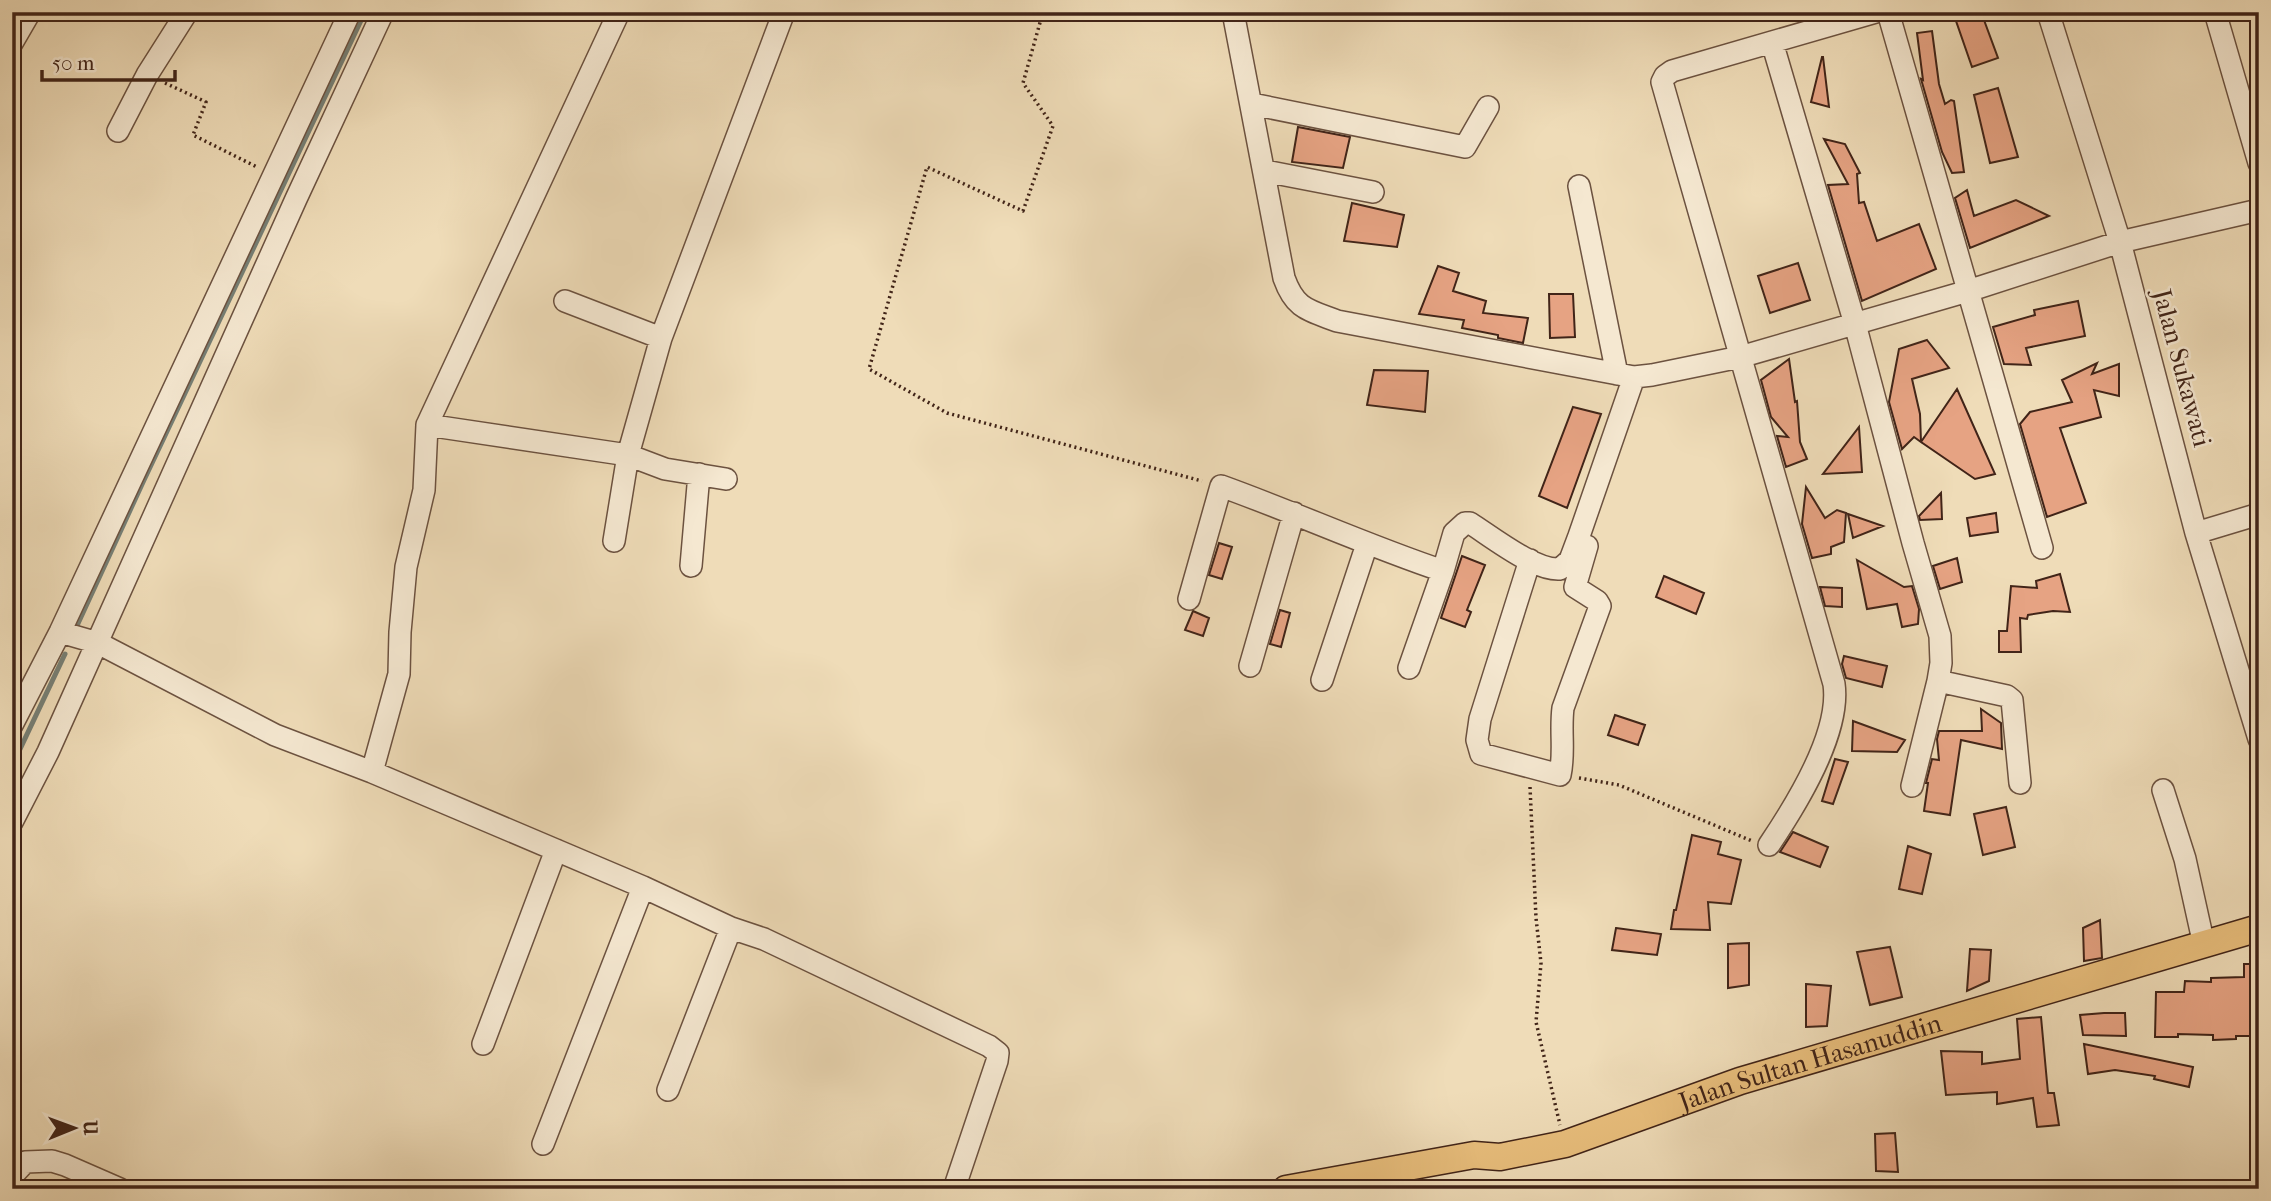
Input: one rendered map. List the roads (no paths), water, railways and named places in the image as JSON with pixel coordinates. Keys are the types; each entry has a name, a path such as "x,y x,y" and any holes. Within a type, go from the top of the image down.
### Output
{"main road":[{"name":"Jalan Sultan Hasanuddin","path":"1286,1189 1362,1182 1474,1155 1500,1157 1565,1144 1740,1081 2259,928"}],"street":[{"path":"12,43 30,12"},
{"path":"118,131 147,75 187,12"},
{"path":"12,822 48,752 75,637 275,176 350,12"},
{"path":"12,725 75,637 296,199 383,12"},
{"path":"372,772 399,674 406,567 424,490 427,425 619,12"},
{"path":"614,541 628,455 661,338 784,12"},
{"path":"1233,12 1284,278 1290,295 1306,309 1337,321 1625,375 1652,375 1740,357 1968,291 2120,242 2259,210"},
{"path":"1769,845 1792,811 1819,758 1836,696 1662,82 1672,71 1876,12"},
{"path":"1888,12 2042,548"},
{"name":"Jalan Sukawati","path":"2048,12 2120,242 2196,533 2259,738"},
{"path":"2215,12 2259,163"},
{"path":"1772,42 1856,324 1940,636 1941,663 1938,681 1912,786"},
{"path":"1252,104 1465,147 1488,107"},
{"path":"1265,171 1373,192"},
{"path":"1409,668 1454,533 1465,523 1470,523 1548,568 1560,569 1570,560 1580,536 1625,375 1579,186"},
{"path":"565,301 661,338"},
{"path":"427,425 628,455 665,468 726,479"},
{"path":"691,566 699,474"},
{"path":"1189,599 1221,486 1443,571"},
{"path":"1250,666 1294,513"},
{"path":"2196,533 2259,514"},
{"path":"1530,560 1480,719 1476,740 1481,754 1560,775 1563,759 1563,708 1600,606 1597,601 1574,587 1587,548 1587,543 1580,536"},
{"path":"1322,680 1367,544"},
{"path":"75,637 275,734 372,772 643,887 732,928 764,939 995,1050 997,1061 954,1189"},
{"path":"1938,681 2012,699 2020,783"},
{"path":"2163,790 2185,859 2204,945"},
{"path":"483,1044 556,850"},
{"path":"543,1144 643,887"},
{"path":"668,1090 732,928"},
{"path":"12,1176 25,1162 52,1161 120,1189"}],"waterway":[{"path":"75,630 365,12"},
{"path":"12,766 65,654"}]}
